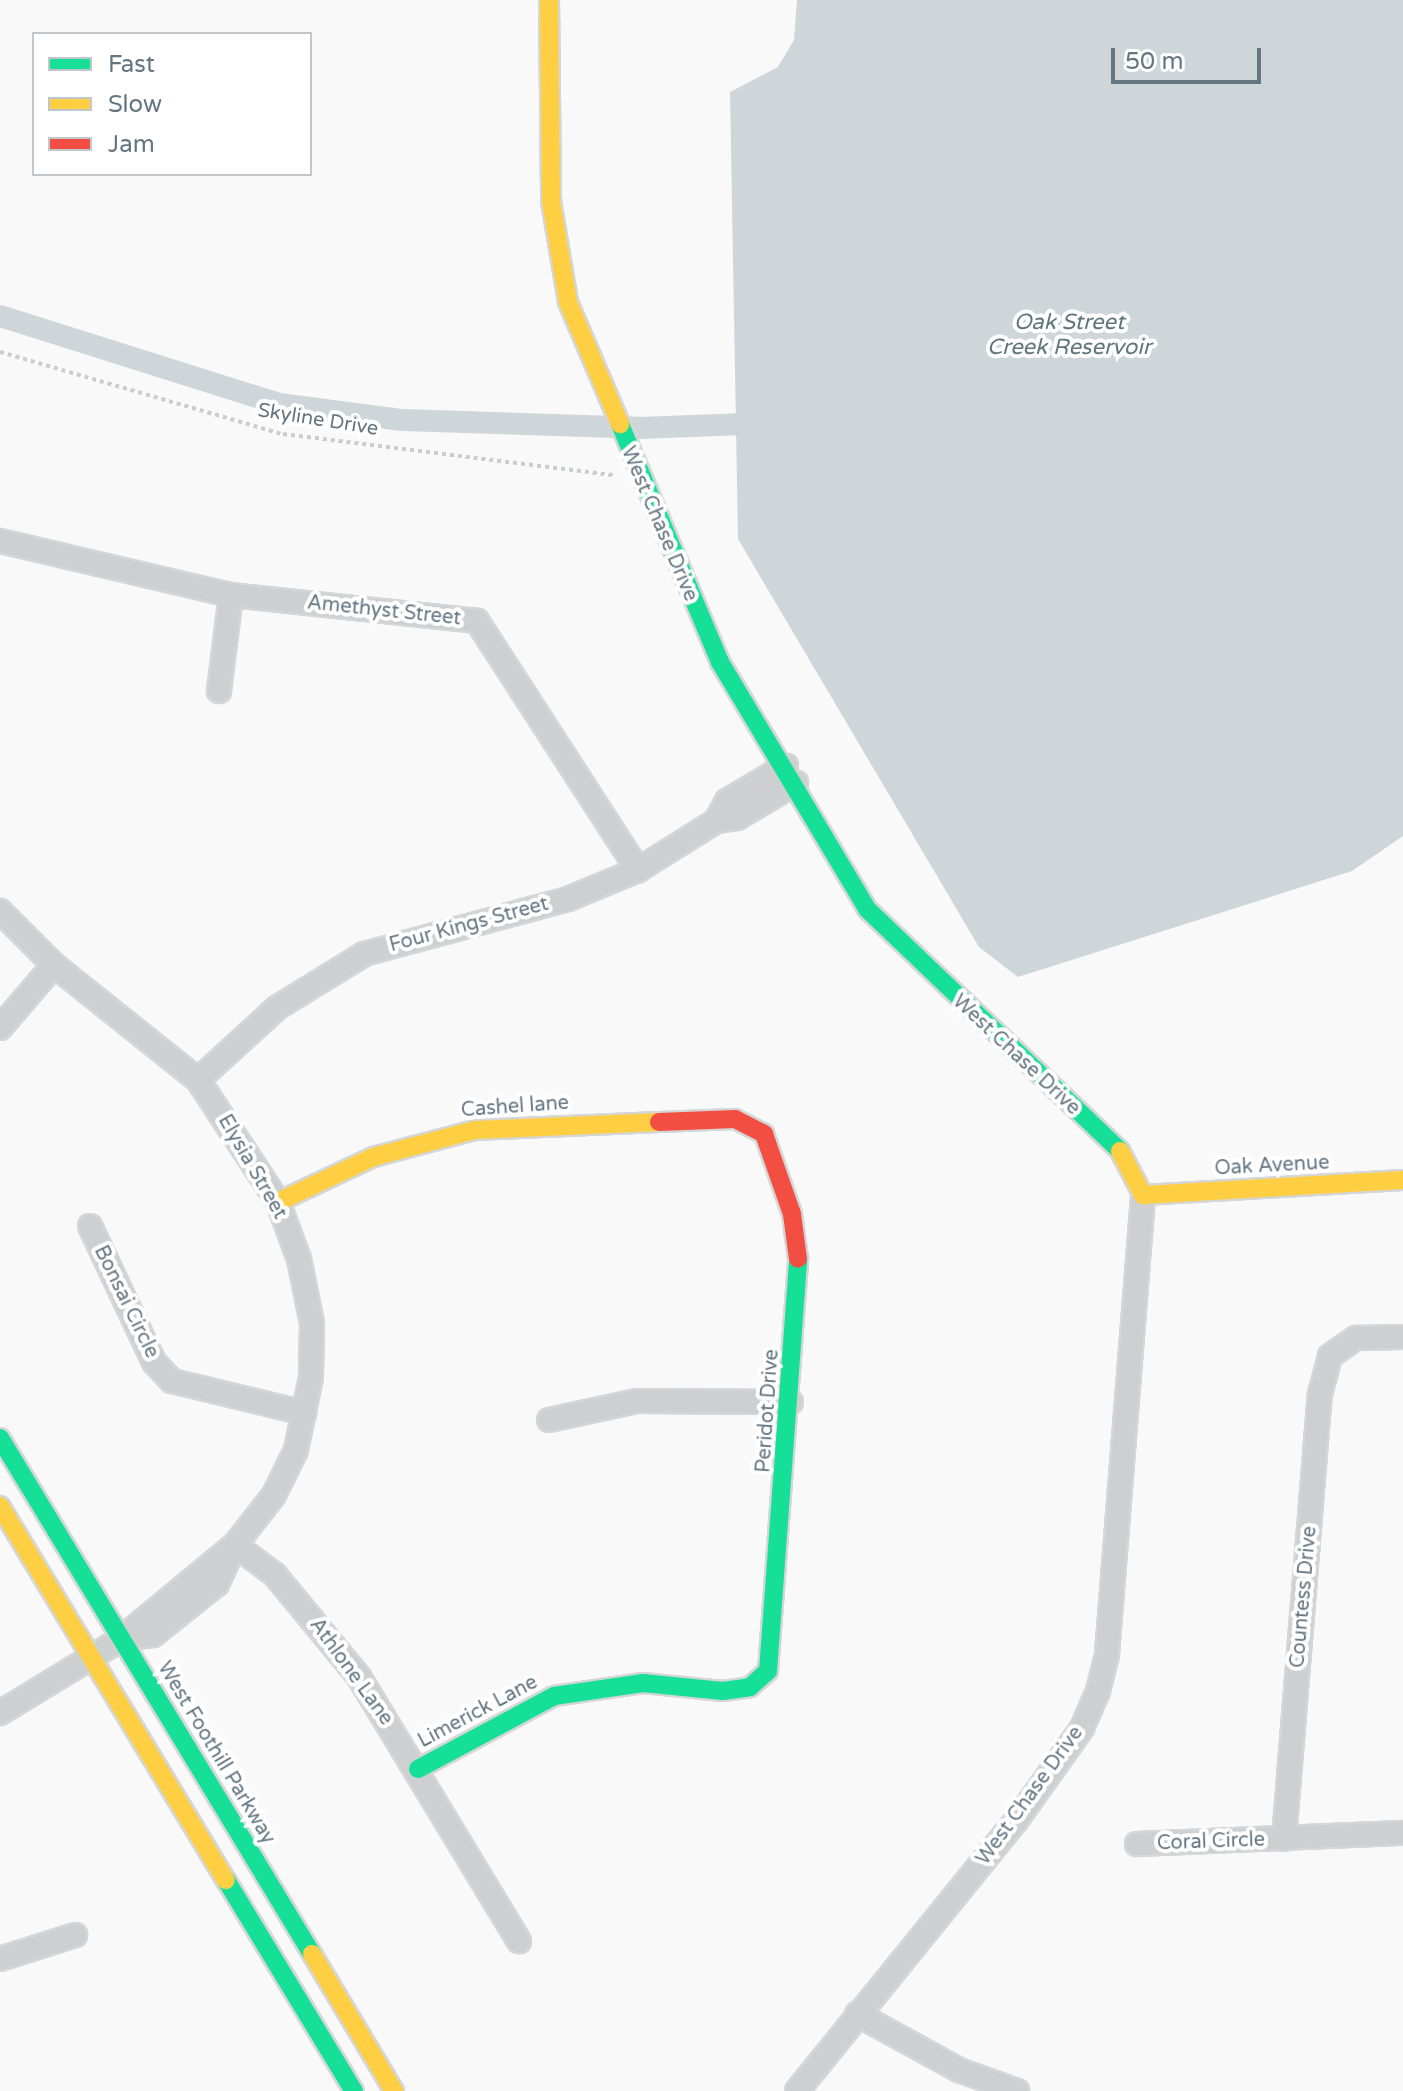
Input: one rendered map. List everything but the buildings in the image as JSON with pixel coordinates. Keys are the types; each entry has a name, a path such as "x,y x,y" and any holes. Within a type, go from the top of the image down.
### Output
{"street":[{"name":"West Chase Drive","path":"549,0 556,252 568,302 640,482 720,662 791,774 867,909 891,939 1125,1155 1143,1195 1107,1654 1098,1691 1082,1728 1016,1821 797,2091"},
{"name":"Amethyst Street","path":"0,541 231,595 477,621 638,870"},
{"path":"219,691 231,595"},
{"name":"Four Kings Street","path":"198,1080 278,1007 364,954 568,899 638,870 716,821 737,818 791,774"},
{"name":"Elysia Street","path":"0,911 54,965 198,1080 278,1202 299,1259 312,1323 304,1413 296,1450 274,1495 235,1545 217,1584 153,1635 121,1639 0,1713"},
{"path":"0,1028 54,965"},
{"name":"Cashel lane","path":"278,1202 373,1157 475,1130 735,1119 764,1134"},
{"name":"Peridot Drive","path":"750,1687 768,1671 800,1273 792,1214 764,1134"},
{"name":"Oak Avenue","path":"1143,1195 1403,1180"},
{"name":"Bonsai Circle","path":"90,1226 154,1362 172,1381 304,1413"},
{"name":"Countess Drive","path":"1284,1839 1320,1394 1330,1356 1356,1338 1403,1337"},
{"path":"549,1420 637,1401 791,1402"},
{"name":"West Foothill Parkway","path":"0,1438 394,2091"},
{"path":"0,1506 354,2091"},
{"name":"Athlone Lane","path":"235,1545 275,1575 320,1625 418,1769 519,1941"},
{"name":"Limerick Lane","path":"418,1769 554,1696 643,1683 723,1691 750,1687"},
{"name":"Coral Circle","path":"1137,1844 1403,1833"},
{"path":"0,1959 75,1935"},
{"path":"857,2014 959,2070 1017,2091"}],"path":[{"name":"Skyline Drive","path":"0,352 283,434 593,470 640,482"}],"water":[{"name":"Oak Street Creek Reservoir","path":"797,0 1403,0 1403,836 1352,871 1018,977 979,947 738,539 730,92 778,67 794,40"}],"waterway":[{"path":"0,316 279,404 403,420 639,428 768,423"}],"traffic: fast":[{"path":"620,424 720,662 867,909 1120,1151"},
{"path":"418,1769 554,1696 643,1683 723,1691 750,1687 768,1671 798,1259"},
{"path":"0,1438 312,1954"},
{"path":"226,1880 354,2091"}],"traffic: slow":[{"path":"549,0 551,201 568,302 620,424"},
{"path":"278,1202 373,1157 475,1130 659,1122"},
{"path":"1120,1151 1143,1195 1403,1180"},
{"path":"0,1506 226,1880"},
{"path":"312,1954 394,2091"}],"traffic: jam":[{"path":"659,1122 735,1119 764,1134 792,1214 798,1259"}]}
